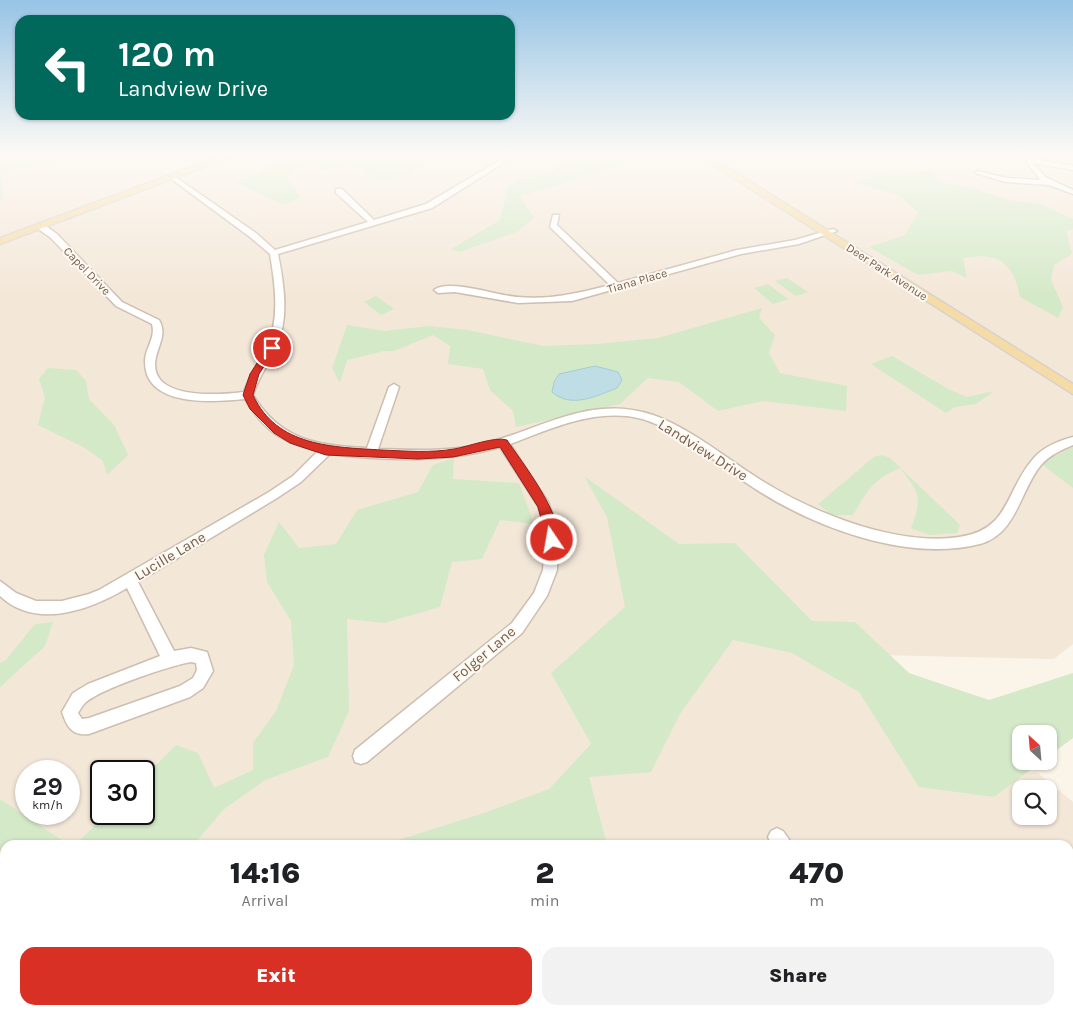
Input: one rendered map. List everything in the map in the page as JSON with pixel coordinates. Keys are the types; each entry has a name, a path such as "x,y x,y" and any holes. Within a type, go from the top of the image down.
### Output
{"main road":[{"path":"0,241 106,201"},
{"name":"Deer Park Avenue","path":"778,201 1073,378"},
{"name":"Deer Park Avenue","path":"783,201 1073,390"}],"street":[{"path":"206,201 253,235 274,253 279,316 277,332 272,348 255,374 248,395"},
{"path":"350,201 373,223"},
{"path":"274,253 429,206 437,201"},
{"path":"556,217 552,225 617,287"},
{"name":"Capel Drive","path":"40,226 54,236 119,304 156,322 159,329 150,360 150,369 155,380 163,388 188,397 226,398 248,395"},
{"name":"Tiana Place","path":"438,290 455,289 494,298 539,300 572,298 740,252 789,243 829,232"},
{"path":"371,453 394,387"},
{"name":"Landview Drive","path":"248,395 254,407 277,430 294,441 326,451 418,455 453,453 503,442 588,414 609,411 645,416 666,425 767,491 817,516 873,535 904,541 934,543 960,543 980,538 996,530 1007,519 1015,505 1022,484 1031,468 1041,457 1054,448 1073,441"},
{"name":"Folger Lane","path":"361,756 517,628 540,596 550,570 552,530 544,506 503,442"},
{"name":"Lucille Lane","path":"0,587 12,600 29,607 52,609 78,604 103,595 289,485 312,467 326,451"},
{"path":"130,580 170,659"},
{"path":"191,655 202,657 206,671 198,683 184,692 89,726 79,727 73,722 70,712 79,698 93,689 170,659 191,655"}],"shaded area":[{"path":"0,201 1073,201 1073,644 1054,659 879,655 925,766 1038,773 1046,780 1012,780 1012,825 1057,825 1057,789 1073,802 1073,840 0,840"}],"green space":[{"path":"276,201 293,201 284,205"},
{"path":"505,201 523,201 534,218 517,232 459,252 451,249 500,220"},
{"path":"906,201 1020,201 1040,204 1073,219 1073,229 1066,231 1072,254 1054,265 1051,280 1063,307 1058,318 1020,297 1013,275 1008,267 995,258 975,256 963,258 967,278 952,271 918,275 869,247 905,235 918,212"},
{"path":"787,278 808,292 796,296 775,281"},
{"path":"768,284 788,299 773,304 754,288"},
{"path":"376,296 394,309 381,315 364,302"},
{"path":"762,308 759,318 775,335 769,353 780,373 847,386 846,411 763,401 718,411 679,382 648,378 620,404 516,427 513,411 490,390 483,369 448,364 450,346 433,335 394,351 384,351 347,360 340,383 332,368 347,325 384,331 429,326 468,330 543,346 597,344 658,338"},
{"path":"892,356 948,389 967,397 994,391 976,404 955,407 946,413 871,364"},
{"path":"48,368 76,370 86,381 89,399 114,425 128,455 107,475 103,461 85,448 38,425 45,398 39,379"},
{"path":"1073,447 1073,488 1040,463"},
{"path":"881,455 890,458 960,525 957,533 929,535 911,528 917,509 918,496 900,468 877,481 862,499 853,515 831,515 818,504 874,457"},
{"path":"454,458 453,479 519,483 534,524 500,520 482,559 452,562 440,607 384,623 347,619 349,711 328,757 265,780 223,810 198,840 80,840 96,825 155,825 155,766 176,745 198,753 214,788 253,770 253,743 276,711 294,665 291,621 267,582 264,555 279,522 299,548 336,544 357,510 418,492 433,465"},
{"path":"584,476 679,544 735,543 812,621 855,622 909,673 989,700 1073,673 1073,738 1058,749 1058,725 1012,725 1012,770 1030,770 1017,780 1012,780 1012,784 994,797 919,787 859,692 792,653 733,640 680,714 651,772 589,777 606,840 398,840 484,813 549,789 591,744 551,673 625,607 607,517"},
{"path":"53,622 45,646 0,687 0,663 6,660 35,624"},
{"path":"0,799 15,809 15,825 39,825 62,840 0,840"}],"water":[{"path":"595,366 618,372 622,380 617,388 593,397 576,400 567,400 552,392 554,382 559,374"}],"route":[{"path":"272,348 255,374 248,395 254,407 277,430 294,441 326,451 418,455 453,453 503,442 544,506 552,530 552,540"}]}
